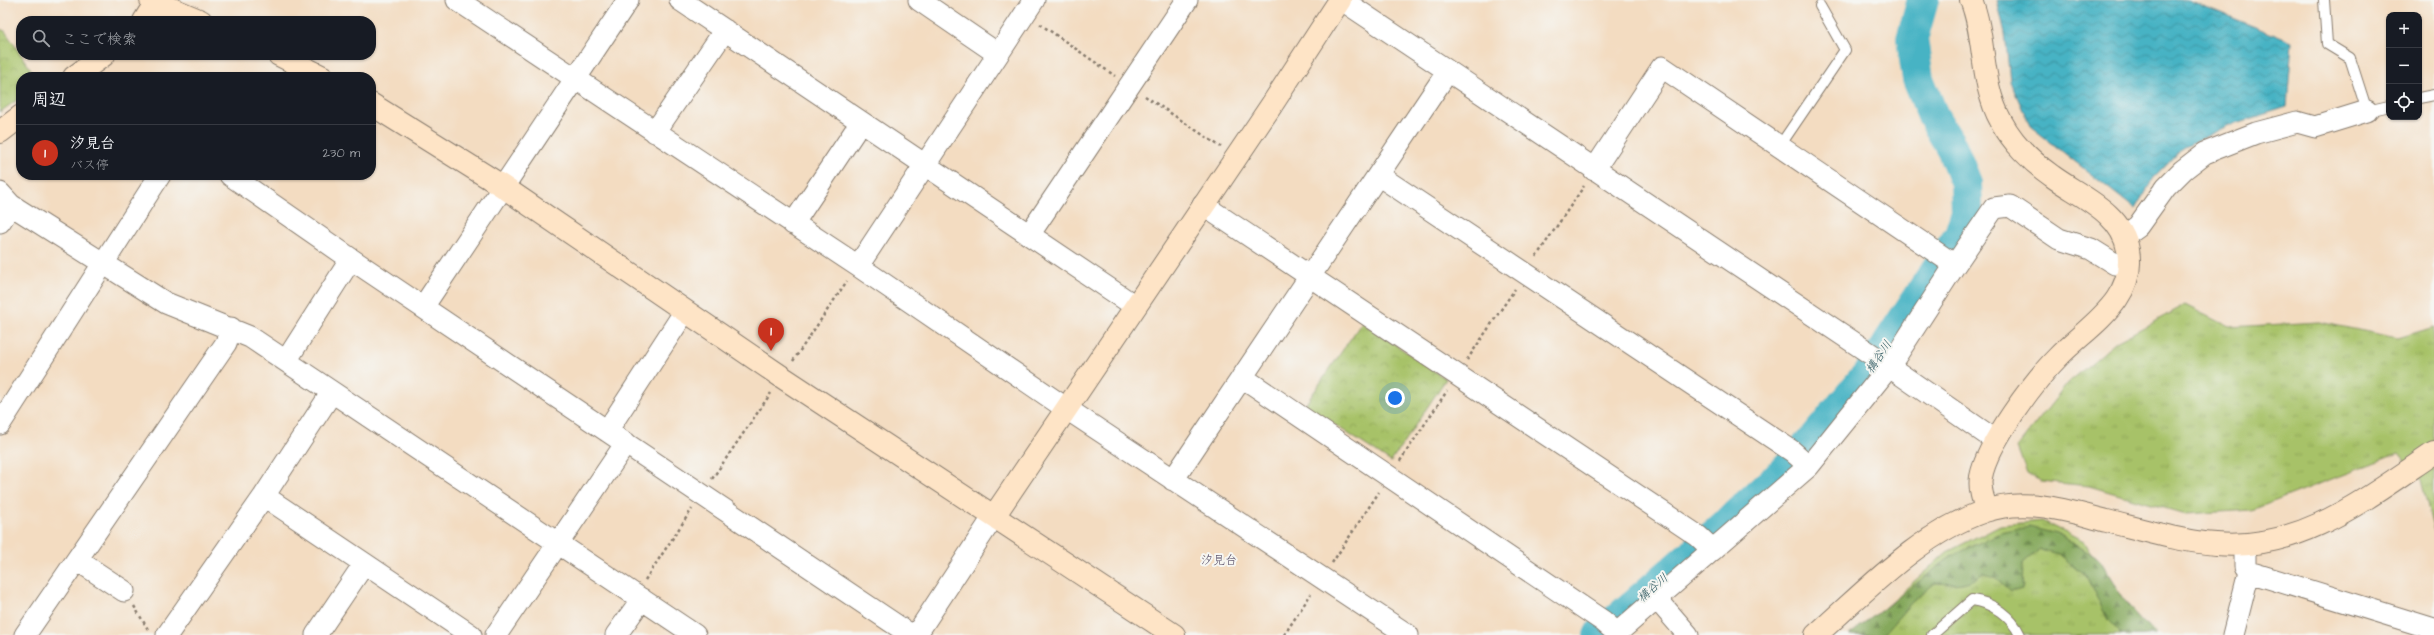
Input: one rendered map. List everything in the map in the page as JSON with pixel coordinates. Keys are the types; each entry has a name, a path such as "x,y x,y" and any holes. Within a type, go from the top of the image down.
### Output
{"street":[{"path":"458,0 858,266 1066,409 1323,577 1408,635"},
{"path":"423,307 502,186 576,79 628,0"},
{"path":"680,0 1134,306"},
{"path":"919,0 998,54"},
{"path":"858,266 1034,0"},
{"path":"1029,235 1187,0"},
{"path":"916,635 1134,306 1341,0 1881,361 1995,440"},
{"path":"1971,0 1988,86 2001,121 2023,151 2051,176 2091,201 2111,218 2124,236 2128,250 2129,263 2125,287 2119,299 2058,357 1995,440 1985,461 1981,479 1982,497 1987,510"},
{"path":"146,16 154,1 189,16"},
{"path":"655,132 725,30"},
{"path":"81,72 97,60"},
{"path":"289,60 313,72"},
{"path":"1594,170 1662,67 1947,260"},
{"path":"1173,480 1448,71"},
{"path":"376,107 502,186 782,376 1174,635"},
{"path":"2124,236 2138,226 2166,187 2178,174 2205,153 2256,133 2296,122 2315,127 2367,111"},
{"path":"0,132 16,120"},
{"path":"793,224 861,122"},
{"path":"1378,175 1802,459"},
{"path":"0,424 157,180"},
{"path":"237,180 351,259 910,635"},
{"path":"1203,206 1310,276 1707,544"},
{"path":"1242,378 1613,630 1656,599 1707,544 1802,459 1881,361 1947,260 1994,208 2010,206 2059,239 2092,249 2115,264 2129,263"},
{"path":"4,207 103,262 166,303 231,328 250,337 558,545 695,635"},
{"path":"286,361 351,259"},
{"path":"607,431 685,311"},
{"path":"25,635 226,343 231,328"},
{"path":"167,635 264,496 332,392"},
{"path":"496,635 626,443"},
{"path":"1816,635 1897,565 1936,535 1987,510 2016,505 2048,507 2180,540 2245,545 2282,538 2326,522 2361,503 2434,453"},
{"path":"264,496 470,635"},
{"path":"2245,545 2245,566 2249,572 2434,629"},
{"path":"77,560 124,590"},
{"path":"316,635 364,564"},
{"path":"2233,635 2249,572"},
{"path":"616,635 639,597"},
{"path":"1656,599 1688,635"}],"lane":[{"path":"2324,0 2327,44 2350,58 2367,111 2386,107"},
{"path":"1779,147 1845,50 1820,6"},
{"path":"2422,97 2434,95"},
{"path":"1932,635 1972,600 1988,605 2004,614 2017,627 2020,635"}],"path":[{"path":"1284,635 1594,170"},
{"path":"639,597 702,494 858,266"},
{"path":"124,590 152,635"}],"green space":[{"path":"0,29 5,31 16,47 16,60 25,60 33,72 16,72 16,101 0,112"},
{"path":"2185,305 2229,327 2319,322 2398,338 2434,327 2434,531 2421,480 2399,453 2252,510 2185,514 2089,486 2041,481 2027,474 2017,447 2068,383 2116,342"},
{"path":"1362,322 1446,379 1391,462 1305,405"},
{"path":"2042,521 2084,542 2123,614 2144,635 1854,635 1947,552 2000,525"},
{"path":"2029,527 2057,534 2100,560 2128,605 2156,635 2122,635 2108,620 2086,576 2059,554 2040,549 2023,563 2022,589 2011,592 1996,578 1983,573 1966,582 1955,584 1935,583 1911,603 1883,635 1849,635 1952,556 2000,533"}],"water":[{"path":"1997,0 2189,0 2292,42 2287,107 2227,126 2183,148 2153,179 2135,209 2030,126 2010,81 2005,33"}],"waterway":[{"name":"構谷川","path":"1599,635 1722,528 1784,471 1816,437 1867,375 1960,234 1967,212 1966,183 1952,148 1933,116 1918,79 1912,39 1923,0"}],"place":[{"name":"汐見台","path":"771,351"}],"district":[{"name":"汐見台","path":"1219,560"}]}
